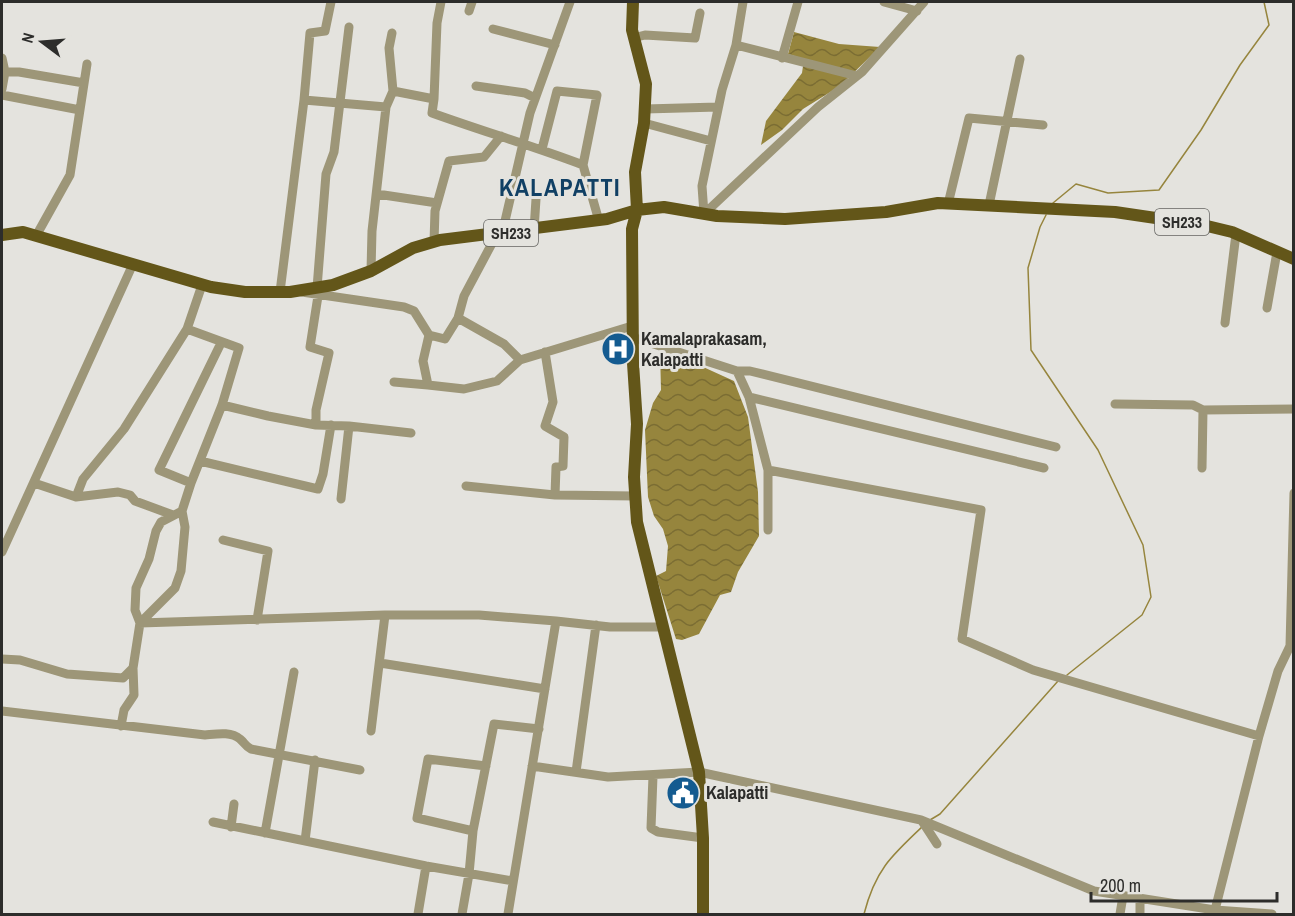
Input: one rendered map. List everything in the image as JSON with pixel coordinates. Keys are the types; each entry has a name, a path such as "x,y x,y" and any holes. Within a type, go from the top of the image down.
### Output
{"main road":[{"path":"633,2 633,38 646,84 644,123 635,172 637,210 632,230 632,331 637,424 635,496 637,522 699,772 703,838 703,915"},
{"name":"SH233","path":"2,235 23,232 202,285 245,292 318,292 371,271 413,248 435,242 599,221 637,210 664,207 704,214 785,219 886,212 938,203 1115,212 1203,225 1236,234 1293,260"}],"street":[{"path":"280,292 310,33 325,31 331,2"},
{"path":"441,2 437,23 432,113 523,142 583,165"},
{"path":"318,292 404,307 414,311 429,335 445,339 458,318 464,296 500,234 536,98 570,2"},
{"path":"704,214 702,186 718,107 736,45 743,2"},
{"path":"782,58 798,2"},
{"path":"884,2 917,11"},
{"path":"704,214 818,107 857,76 924,2"},
{"path":"633,38 645,35 695,38 700,13"},
{"path":"316,425 316,410 329,353 310,348 318,292 326,174 334,152 349,27"},
{"path":"494,29 555,45"},
{"path":"371,271 372,231 386,107 393,91 389,48 392,33"},
{"path":"736,45 857,76"},
{"path":"2,58 5,72 2,89"},
{"path":"989,205 1020,59"},
{"path":"36,236 70,175 87,64"},
{"path":"5,72 19,72 84,83"},
{"path":"476,86 525,93 536,98"},
{"path":"393,91 434,99"},
{"path":"542,149 557,91 597,95 583,165 599,221"},
{"path":"2,95 80,110"},
{"path":"304,100 386,107"},
{"path":"645,109 718,107"},
{"path":"948,204 969,118 1043,125"},
{"path":"644,123 711,141"},
{"path":"435,242 435,211 449,160 484,157 501,136"},
{"path":"376,194 437,203"},
{"path":"534,230 536,199"},
{"path":"1226,323 1236,234"},
{"path":"1267,308 1277,252"},
{"path":"2,552 133,264"},
{"path":"76,497 83,479 124,429 187,329 202,285"},
{"path":"458,318 504,344 520,360"},
{"path":"121,726 124,710 134,695 133,668 140,622 135,610 136,588 149,559 156,531 161,522 178,513 191,483 222,405 239,348 187,329"},
{"path":"394,382 464,389 497,381 520,360 632,331 737,371 750,371 1056,447"},
{"path":"428,385 423,362 429,335"},
{"path":"191,483 159,470 221,343"},
{"path":"545,352 553,402 545,426 564,437 563,466 556,467 555,495"},
{"path":"737,371 749,397 768,470 768,530"},
{"path":"749,397 1044,468"},
{"path":"1115,404 1193,405 1203,410 1293,409"},
{"path":"222,405 316,425 411,433"},
{"path":"1202,468 1203,410"},
{"path":"200,462 318,489 323,474 331,425"},
{"path":"341,499 349,426"},
{"path":"768,470 981,510 962,639 1033,670 1259,736"},
{"path":"34,483 76,497 118,492 130,495 135,501 178,513 185,527 182,560 175,588 140,622"},
{"path":"466,486 555,495 635,496"},
{"path":"1215,910 1259,736 1278,671 1290,646 1293,493"},
{"path":"223,540 268,551 257,620"},
{"path":"140,622 385,615 479,615 596,625 662,627"},
{"path":"371,731 385,615"},
{"path":"508,915 556,621"},
{"path":"576,772 596,625"},
{"path":"2,659 20,660 67,674 123,678 133,668"},
{"path":"380,663 545,689"},
{"path":"265,833 294,672"},
{"path":"2,711 205,735 220,733 233,735 242,740 246,747 360,770"},
{"path":"462,915 473,831 494,724 539,729"},
{"path":"473,831 417,818 426,769 428,759 486,765"},
{"path":"305,841 315,760"},
{"path":"532,766 608,777 699,772 921,820 1094,891 1215,910 1272,915"},
{"path":"653,776 651,828 658,832 703,838"},
{"path":"231,827 234,804"},
{"path":"921,820 934,840"},
{"path":"213,822 426,866 513,881"},
{"path":"418,915 426,866"},
{"path":"1120,915 1123,896"},
{"path":"1140,898 1140,915"}],"water":[{"path":"794,32 839,44 880,47 840,86 803,109 782,130 761,145 766,121 802,73 804,59 788,54"},
{"path":"660,351 690,361 734,381 748,417 758,492 759,536 738,572 731,592 720,595 699,634 682,640 676,639 656,576 666,571 668,546 648,497 645,430 653,403 661,390"}],"waterway":[{"path":"1053,203 1076,184 1108,193 1159,190 1201,130 1240,65 1269,25 1264,2"},
{"path":"1046,215 1040,227 1028,268 1031,350 1098,450 1143,545 1151,597 1142,615 1067,675"},
{"path":"930,820 940,814 1058,681"},
{"path":"864,914 879,875 892,856 922,827"}],"place":[{"name":"Kamalaprakasam, Kalapatti","path":"618,349"},
{"name":"Kalapatti","path":"683,793"}],"district":[{"name":"KALAPATTI","path":"560,188"}]}
